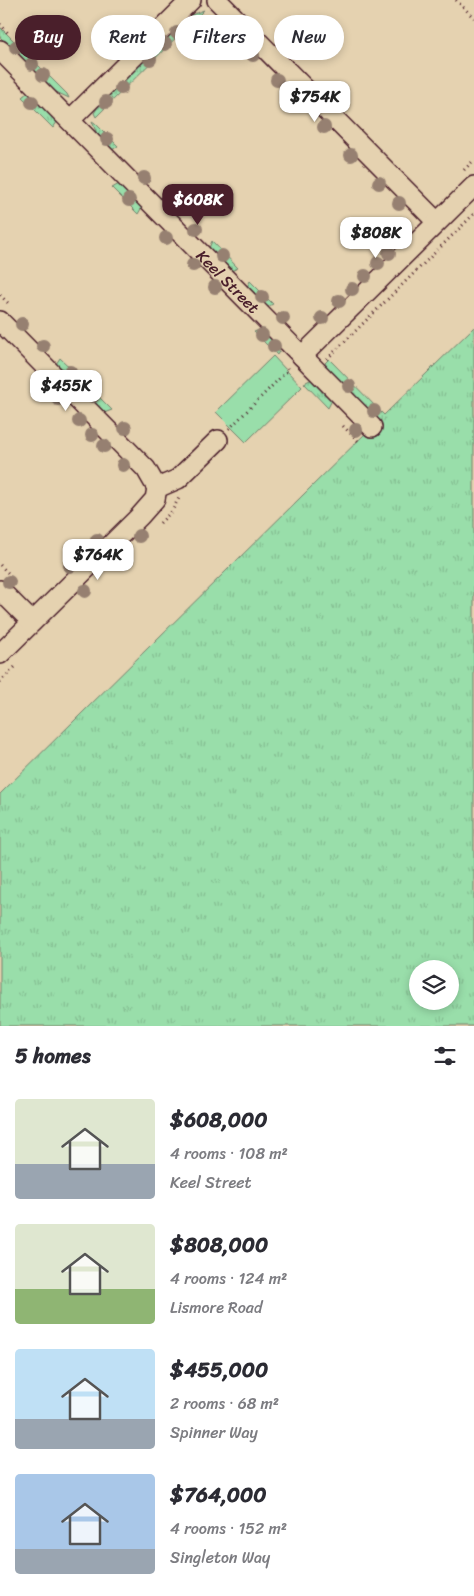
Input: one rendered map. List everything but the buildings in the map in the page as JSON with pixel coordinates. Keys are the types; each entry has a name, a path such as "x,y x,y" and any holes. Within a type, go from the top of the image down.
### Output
{"street":[{"path":"70,120 191,0"},
{"path":"217,0 437,222"},
{"name":"Keel Street","path":"7,44 70,120 372,427"},
{"path":"302,356 474,186"},
{"path":"0,654 140,516 155,499 157,488 146,469 7,315"},
{"path":"157,488 178,479 218,440"},
{"path":"0,590 32,622"}],"path":[{"path":"456,0 474,18"},
{"path":"0,24 7,44"},
{"path":"316,370 474,214"},
{"path":"0,295 7,315"},
{"path":"218,440 288,370"},
{"path":"153,530 178,504 181,487 178,479"},
{"path":"0,682 21,661"}],"green space":[{"path":"204,10 199,15 192,15"},
{"path":"0,27 15,42 15,52 0,37"},
{"path":"175,30 175,39 165,49 165,40"},
{"path":"23,60 33,60 69,98 52,90"},
{"path":"144,60 154,60 96,117 94,113 100,104"},
{"path":"28,92 57,122 53,128 22,97"},
{"path":"92,121 118,146 112,150 96,132"},
{"path":"119,184 142,207 138,214 112,188"},
{"path":"212,241 238,268 231,271 209,248"},
{"path":"250,281 273,304 267,307 247,287"},
{"path":"474,327 474,1026 0,1026 0,794 378,421 330,372 325,363 329,359 384,415"},
{"path":"261,329 281,348 277,355 254,332"},
{"path":"273,356 302,387 246,442 216,412"},
{"path":"60,358 82,379 74,383 56,364"},
{"path":"312,379 332,400 328,408 304,383"},
{"path":"87,385 112,410 104,413 83,392"}]}
